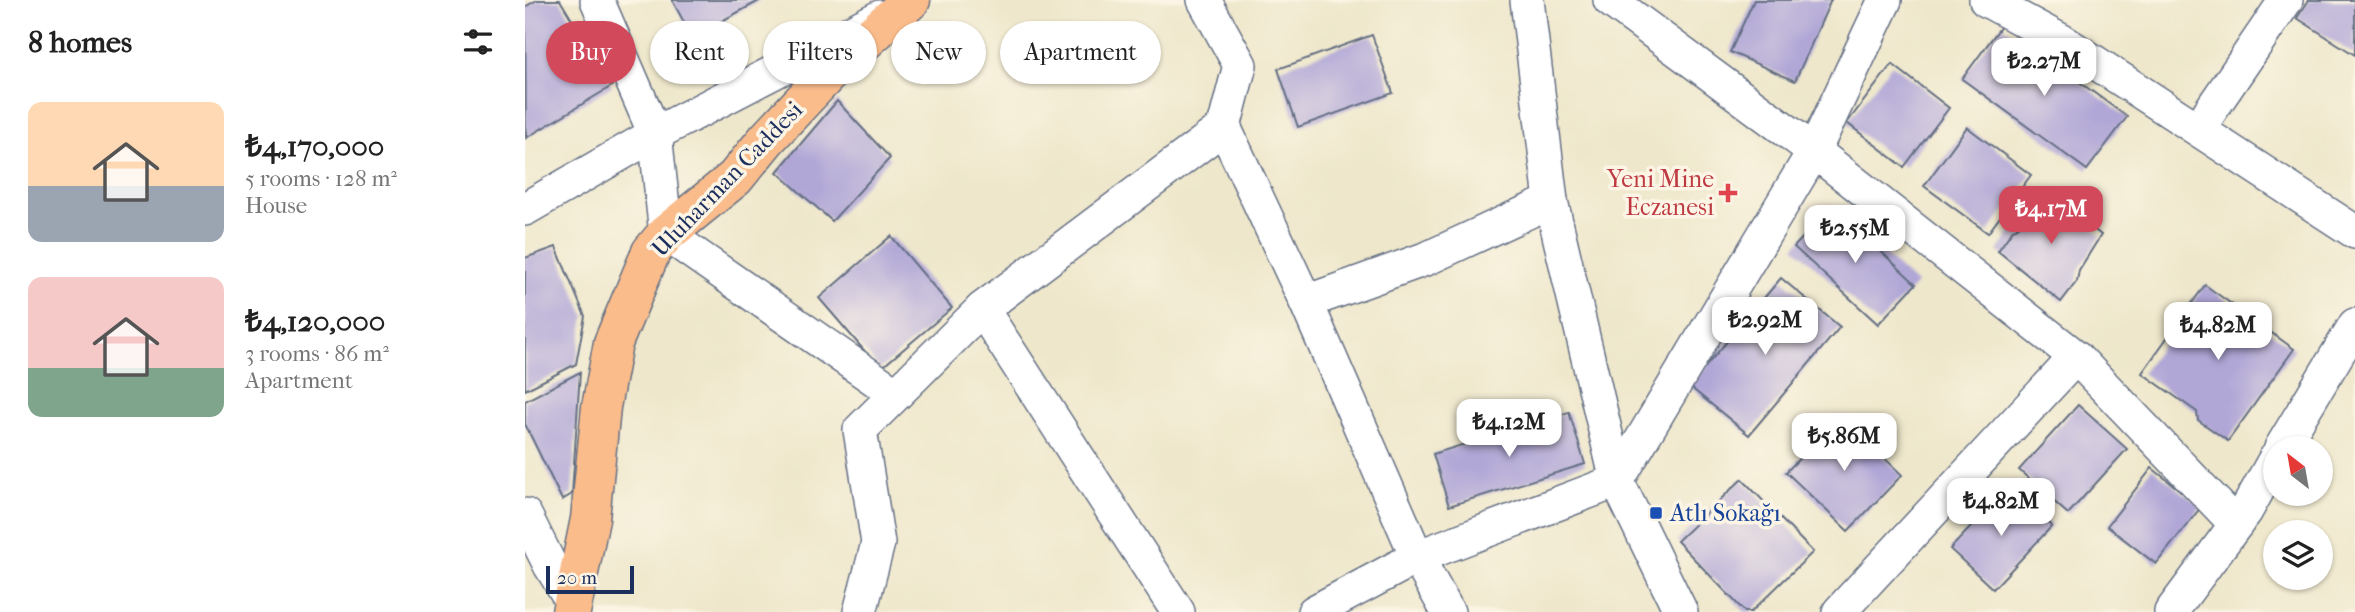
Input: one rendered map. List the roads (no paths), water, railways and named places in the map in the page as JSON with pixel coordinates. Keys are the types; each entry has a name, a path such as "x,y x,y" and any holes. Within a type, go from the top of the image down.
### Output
{"main road":[{"name":"Uluharman Caddesi","path":"574,609 590,519 601,407 613,343 651,252 666,234 735,178 766,140 828,74 910,1"}],"street":[{"path":"597,0 655,134 666,234 896,394"},
{"path":"860,612 878,542 860,430 982,309 1224,127 1240,65 1203,0"},
{"path":"1527,0 1551,201 1617,481 1681,612"},
{"path":"1610,0 1814,151 2076,357 2237,524"},
{"path":"1314,612 1417,557 1617,481 1814,151 1885,0"},
{"path":"1986,0 2064,42 2355,232"},
{"path":"2198,129 2286,0"},
{"path":"525,209 655,134 910,1"},
{"path":"1224,127 1306,302 1417,557 1448,612"},
{"path":"1306,302 1428,258 1551,201"},
{"path":"982,309 1168,609"},
{"path":"2288,436 2355,326"},
{"path":"1839,612 2076,357"},
{"path":"2171,612 2237,524 2263,480"},
{"path":"525,515 574,609"}],"place":[{"name":"Yeni Mine Eczanesi","path":"1728,193"},
{"name":"Atlı Sokağı","path":"1656,513"}]}
